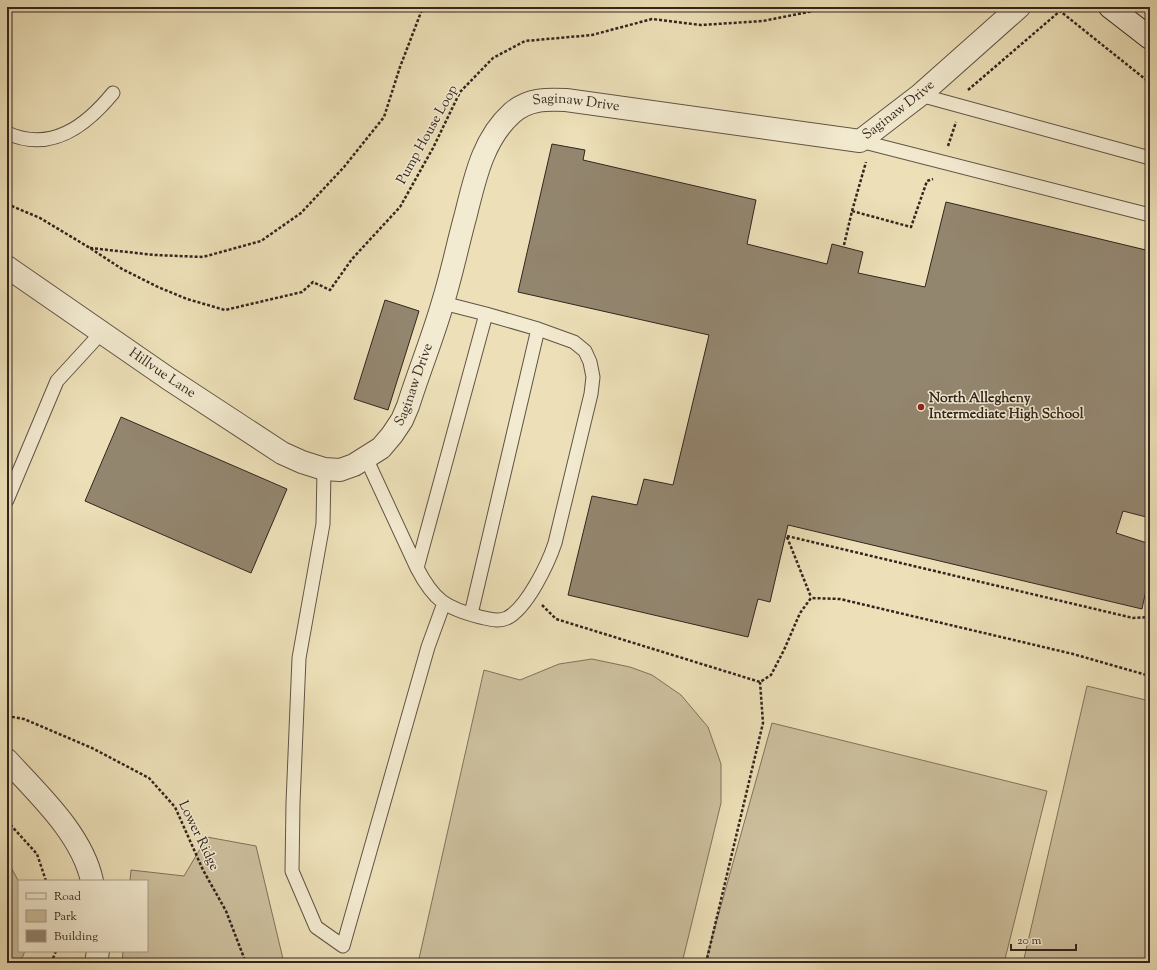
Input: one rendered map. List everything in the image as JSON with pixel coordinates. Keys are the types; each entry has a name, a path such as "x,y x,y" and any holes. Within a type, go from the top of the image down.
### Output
{"street":[{"name":"Saginaw Drive","path":"324,469 340,470 366,458 381,448 402,420 443,303 473,187 484,152 502,123 513,112 527,103 544,99 566,100 866,143 1019,7"},
{"path":"1110,7 1150,38"},
{"name":"Hillvue Lane","path":"7,267 169,379 282,453 302,462 324,469"},
{"path":"7,760 69,832 81,852 92,880"},
{"path":"96,963 98,952"}],"lane":[{"path":"7,133 27,140 40,140 69,133 82,125 95,114 113,93"},
{"path":"920,95 1150,158"},
{"path":"866,143 1150,215"},
{"path":"366,458 426,585 434,594 444,603 460,612 495,621 507,618 518,610 530,593 550,557 554,544 591,394 593,377 590,362 585,351 574,342 538,329 443,303"},
{"path":"418,568 486,314"},
{"path":"471,614 538,329"},
{"path":"7,500 58,381 102,332"},
{"path":"324,469 323,524 299,658 293,803 292,871 316,927 343,946 428,647 444,603"}],"path":[{"name":"Pump House Loop","path":"90,248 155,255 203,257 261,241 301,213 344,167 384,117 400,67 423,7"},
{"name":"Pump House Loop","path":"7,204 40,218 122,269 187,300 225,310 302,292 313,282 330,290 352,259 400,207 433,148 460,92 493,58 525,41 592,35 652,19 701,25 763,21 833,7"},
{"path":"1055,7 1150,83"},
{"path":"852,211 911,227 927,181 937,177 968,88 1060,11"},
{"path":"844,245 866,143"},
{"path":"811,598 787,536 1133,618 1150,617"},
{"path":"530,593 556,619 760,682 771,675 800,613 811,598"},
{"path":"811,598 840,599 1073,654 1150,676"},
{"path":"706,963 762,723 760,682"},
{"name":"Lower Ridge","path":"7,716 24,719 78,742 149,778 175,807 203,870 226,911 246,963"},
{"path":"7,822 37,854 46,880"},
{"path":"51,963 56,952"}],"green space":[{"path":"592,659 630,667 652,675 681,695 708,727 721,764 721,803 682,963 418,963 484,670 520,680 559,664"},
{"path":"1087,686 1150,701 1150,963 1023,963"},
{"path":"772,723 1047,791 1004,963 705,963"},
{"path":"207,837 256,846 284,963 122,963 123,952 148,952 148,880 130,880 131,870 184,876"},
{"path":"7,860 18,880 18,952 25,952 20,963 7,963"}],"building":[{"name":"North Allegheny Intermediate High School","path":"552,144 585,150 583,160 756,200 747,244 827,264 832,244 863,252 858,273 925,287 946,202 1150,251 1150,518 1123,511 1116,533 1150,544 1150,591 1146,590 1142,609 788,525 770,602 758,599 748,637 568,595 592,496 637,505 644,479 673,485 709,335 518,292"},
{"path":"385,300 419,311 388,410 354,399"},
{"path":"121,417 287,489 251,573 85,501"}],"place":[{"name":"North Allegheny Intermediate High School","path":"921,407"}]}
